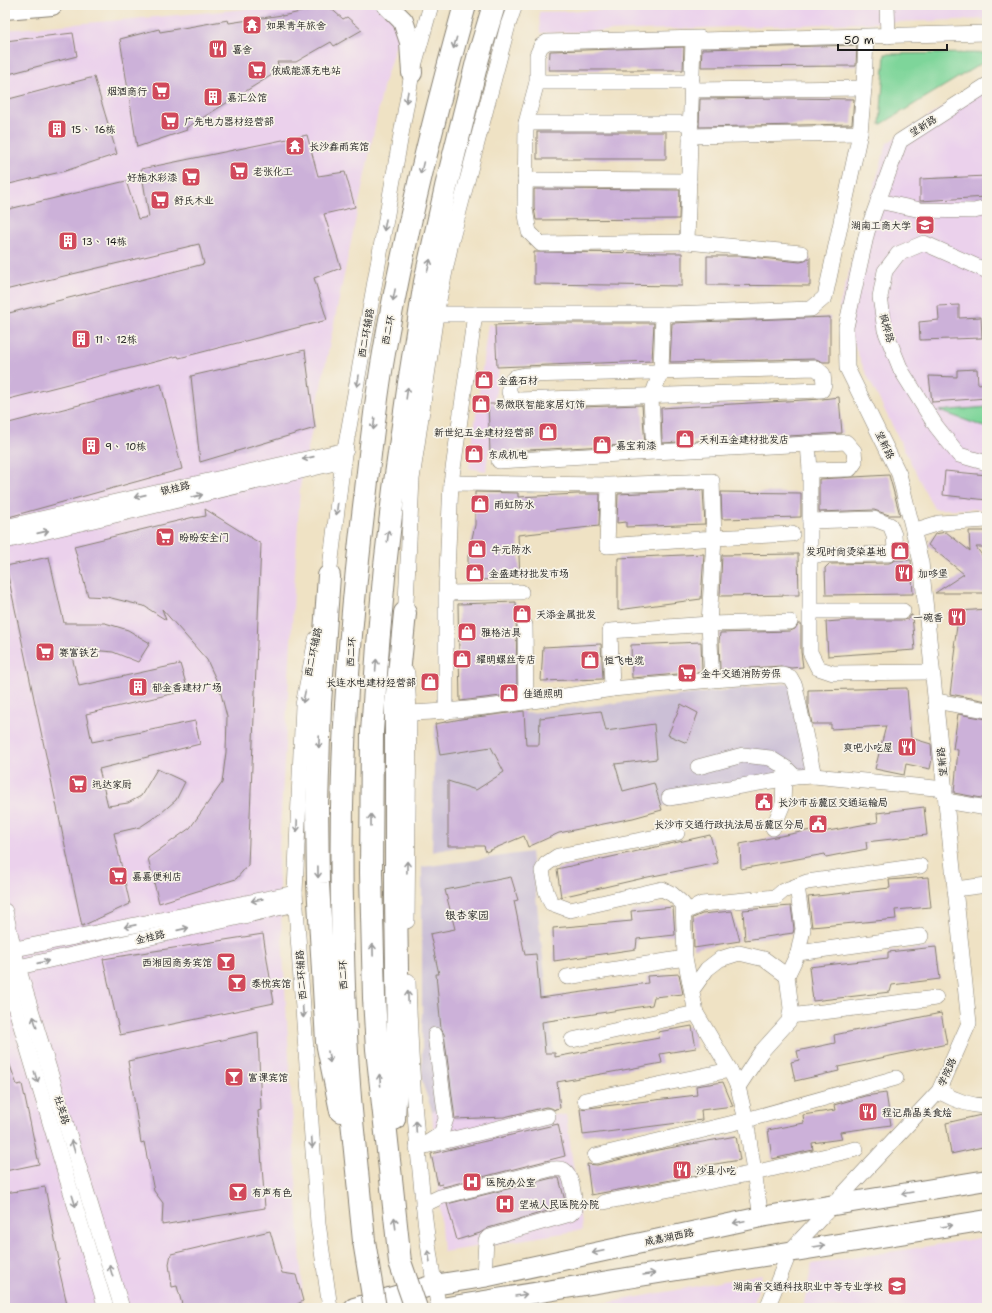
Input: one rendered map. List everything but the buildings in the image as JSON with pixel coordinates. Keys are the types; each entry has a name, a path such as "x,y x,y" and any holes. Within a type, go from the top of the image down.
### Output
{"highway":[{"name":"西二环","path":"375,1308 364,1241 351,1109 344,992 342,807 345,730 356,569 383,356 398,275 424,159 465,5"},
{"path":"405,1308 377,1049 374,998 371,873 372,732 385,566 409,383 425,282 446,188 478,58 494,5"},
{"path":"329,576 320,703 317,805 320,938 327,1042 338,1100 358,1172"},
{"path":"389,1168 398,1046 396,896 405,613"},
{"path":"361,1308 364,1241"},
{"path":"400,1262 416,1308"}],"main road":[{"path":"5,9 52,5"},
{"path":"387,5 404,21 410,42 412,73"},
{"name":"咸嘉湖西路","path":"354,1308 434,1285 484,1277 761,1217 987,1180"},
{"path":"440,1308 987,1220"}],"street":[{"name":"西二环辅路","path":"330,1308 318,1223 296,898 303,705 329,576 344,455 412,73 431,5"},
{"path":"405,613 412,479 436,314 452,238 508,25 515,5"},
{"path":"886,5 888,36"},
{"path":"800,253 687,242 541,244 530,232 525,209 525,180 526,123 537,82 537,55 541,46 547,42 700,38 701,40 866,37 987,33"},
{"path":"436,314 663,314 811,309 825,297 860,133 866,37"},
{"path":"687,242 693,39"},
{"path":"537,82 864,88"},
{"name":"望新路","path":"952,862 920,562 899,474 847,368 846,327 868,232 900,141 987,85"},
{"path":"526,123 860,133"},
{"path":"525,180 689,181"},
{"path":"878,201 921,210 974,211 987,208"},
{"name":"枫桦路","path":"987,271 924,244 898,254 885,271 880,298 885,330 901,370 936,426 959,455 987,463"},
{"path":"446,712 446,593 451,483 475,314"},
{"path":"654,452 651,399 662,371 663,314"},
{"path":"816,368 823,374 824,384 822,390 517,400 513,398 509,392 509,384 515,377 525,375 662,371 816,368"},
{"path":"499,461 808,443 846,442 854,451 855,462 850,469 810,470"},
{"path":"808,443 810,470 810,652 818,668 832,673 932,672"},
{"name":"银桂路","path":"5,527 344,455"},
{"name":"银桂路","path":"5,541 344,455"},
{"path":"451,483 609,484 712,481 714,538 709,624 712,680"},
{"path":"609,484 607,546 792,534"},
{"path":"810,521 874,519 890,526 894,535 895,548 889,554 810,555"},
{"path":"913,531 939,523 987,520"},
{"path":"446,593 521,592"},
{"path":"810,611 903,611"},
{"path":"612,689 610,631 709,624 790,622"},
{"path":"524,625 526,702"},
{"path":"440,1308 434,1285 426,1240 417,1148 409,1026 407,881 402,709 446,712 612,689 782,675 790,677 794,686 814,776"},
{"path":"935,701 987,710"},
{"path":"698,767 743,755 770,758 786,768 790,778 783,804 773,828"},
{"path":"669,798 790,778 814,776 945,795 987,808"},
{"path":"677,834 558,856 546,864 542,872 546,891 551,903 570,910 662,889 672,894 683,904 685,958 696,1013 730,1070 738,1087 746,1120 761,1217"},
{"name":"学院路","path":"790,1251 939,1091 969,1023 952,862"},
{"path":"684,915 687,910 702,904 776,897 783,891 807,882 920,866"},
{"path":"955,889 987,885"},
{"path":"738,1087 761,1052 789,1021 791,1008 787,976 798,953 803,929 797,886"},
{"name":"金桂路","path":"10,950 296,898"},
{"name":"金桂路","path":"10,970 296,898"},
{"name":"杜英路","path":"5,911 10,950 10,970 106,1308"},
{"path":"798,953 920,936"},
{"path":"692,990 707,969 720,960 739,953 764,960 787,976"},
{"path":"567,977 685,958"},
{"name":"杜英路","path":"10,970 122,1308"},
{"path":"790,1016 936,998"},
{"path":"572,1040 696,1013"},
{"path":"417,1148 441,1134 446,1119 436,1035"},
{"path":"585,1100 730,1070"},
{"path":"595,1156 746,1120 896,1078"},
{"path":"939,1091 957,1100 976,1106 987,1106"},
{"path":"417,1148 548,1116"},
{"path":"604,1202 754,1173 856,1149"},
{"path":"423,1205 440,1197 551,1169 563,1169 567,1172 572,1184 574,1209 570,1214 490,1237 486,1240 484,1277"},
{"path":"767,1308 790,1251"}],"shaded area":[{"path":"292,5 398,5 407,9 384,83 300,487 278,866 303,1301 275,1308 5,1308 5,30"},
{"path":"741,5 987,5 987,19 540,33 539,12 693,8"},
{"name":"湖南工商大学","path":"987,79 987,509 934,509 864,369 839,307 887,143"},
{"path":"488,324 504,329 486,471 469,468"},
{"path":"791,683 814,776 432,852 435,724"},
{"path":"531,852 560,1108 432,1111 422,1082 422,867"},
{"path":"432,1111 566,1115 582,1230 443,1252"},
{"name":"湖南省交通科技职业中等专业学校","path":"987,1237 987,1308 803,1308 812,1264"},
{"path":"762,1274 753,1308 579,1308"}],"green space":[{"path":"987,53 987,60 880,125 885,54"},
{"path":"987,407 987,428 940,411"}],"place":[{"name":"如果青年旅舍","path":"252,25"},
{"name":"喜舍","path":"218,49"},
{"name":"依威能源充电站","path":"257,70"},
{"name":"烟酒商行","path":"161,91"},
{"name":"嘉汇公馆","path":"213,97"},
{"name":"广先电力器材经营部","path":"170,121"},
{"name":"15、 16栋","path":"57,129"},
{"name":"长沙鑫雨宾馆","path":"295,146"},
{"name":"老张化工","path":"239,171"},
{"name":"好施水彩漆","path":"191,177"},
{"name":"舒氏木业","path":"160,200"},
{"name":"湖南工商大学","path":"925,225"},
{"name":"13、 14栋","path":"68,241"},
{"name":"11、 12栋","path":"81,339"},
{"name":"金盛石材","path":"484,380"},
{"name":"易微联智能家居灯饰","path":"481,404"},
{"name":"新世纪五金建材经营部","path":"548,432"},
{"name":"天利五金建材批发店","path":"685,439"},
{"name":"嘉宝莉漆","path":"602,445"},
{"name":"9、 10栋","path":"91,446"},
{"name":"东成机电","path":"474,454"},
{"name":"雨虹防水","path":"480,504"},
{"name":"盼盼安全门","path":"165,537"},
{"name":"牛元防水","path":"477,549"},
{"name":"发现时尚烫染基地","path":"900,551"},
{"name":"金盛建材批发市场","path":"475,573"},
{"name":"加哆堡","path":"904,573"},
{"name":"天添金属批发","path":"522,614"},
{"name":"一碗香","path":"957,617"},
{"name":"雅格洁具","path":"467,632"},
{"name":"赛富铁艺","path":"45,652"},
{"name":"耀明螺丝专店","path":"462,659"},
{"name":"恒飞电缆","path":"590,660"},
{"name":"金牛交通消防劳保","path":"687,673"},
{"name":"长连水电建材经营部","path":"430,682"},
{"name":"郁金香建材广场","path":"138,687"},
{"name":"佳通照明","path":"509,693"},
{"name":"爽吧小吃屋","path":"907,747"},
{"name":"迅达家厨","path":"78,784"},
{"name":"长沙市岳麓区交通运输局","path":"764,802"},
{"name":"长沙市交通行政执法局岳麓区分局","path":"818,824"},
{"name":"嘉嘉便利店","path":"118,876"},
{"name":"西湘园商务宾馆","path":"226,962"},
{"name":"泰悦宾馆","path":"237,983"},
{"name":"富课宾馆","path":"234,1077"},
{"name":"程记鼎晶美食烩","path":"868,1112"},
{"name":"沙县小吃","path":"682,1170"},
{"name":"医院办公室","path":"472,1182"},
{"name":"有声有色","path":"238,1192"},
{"name":"望城人民医院分院","path":"505,1204"},
{"name":"湖南省交通科技职业中等专业学校","path":"897,1286"}],"district":[{"name":"银杏家园","path":"467,915"}]}
